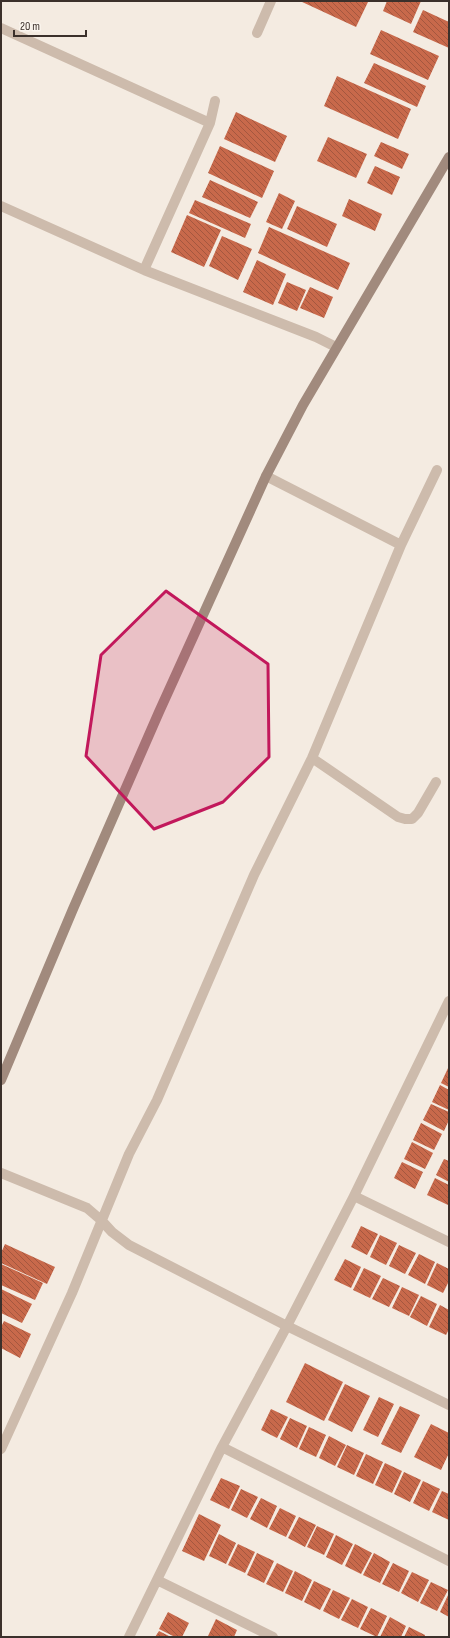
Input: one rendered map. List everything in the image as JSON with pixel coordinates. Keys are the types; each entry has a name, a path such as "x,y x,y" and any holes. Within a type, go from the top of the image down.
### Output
{"street":[{"path":"257,33 271,1"},
{"path":"1,28 210,123"},
{"path":"144,270 210,123 215,101"},
{"path":"1,1080 92,865 266,476 333,345 449,157"},
{"path":"1,206 144,270 333,345"},
{"path":"1,1449 72,1293 128,1154 160,1093 254,875 312,758 401,545 438,470"},
{"path":"266,476 401,545"},
{"path":"312,758 405,820 412,819 418,813 436,782"},
{"path":"129,1637 222,1447 287,1326 354,1196 449,1001"},
{"path":"1,1173 87,1208 112,1232 129,1245 287,1326 449,1405"},
{"path":"354,1196 449,1242"},
{"path":"222,1447 449,1560"},
{"path":"157,1580 261,1634 273,1637"}],"highlighted area":[{"path":"166,591 268,664 269,757 223,802 154,829 86,756 101,655"}],"building":[{"path":"300,1 366,1 368,2 356,27"},
{"path":"387,1 421,1 411,24 383,11"},
{"path":"423,10 449,22 449,48 413,32"},
{"path":"381,30 439,56 428,80 370,54"},
{"path":"374,63 426,86 417,107 364,83"},
{"path":"337,76 411,109 398,139 324,106"},
{"path":"236,112 287,136 275,162 224,139"},
{"path":"328,137 367,154 356,178 317,161"},
{"path":"381,142 409,154 402,169 374,156"},
{"path":"220,146 274,171 262,198 208,173"},
{"path":"375,166 400,177 392,195 367,183"},
{"path":"210,180 258,202 250,218 202,197"},
{"path":"279,193 295,201 282,229 266,222"},
{"path":"349,199 382,214 375,231 342,216"},
{"path":"195,200 251,224 245,238 189,213"},
{"path":"297,206 337,224 327,247 287,229"},
{"path":"187,215 221,230 204,267 171,252"},
{"path":"269,227 350,263 338,290 258,253"},
{"path":"222,236 252,249 238,280 209,266"},
{"path":"257,260 286,274 273,305 243,292"},
{"path":"287,282 306,290 297,311 278,303"},
{"path":"310,287 333,297 324,318 300,308"},
{"path":"449,1066 449,1087 441,1083"},
{"path":"440,1085 449,1090 449,1110 432,1102"},
{"path":"431,1104 449,1112 449,1120 444,1131 423,1120"},
{"path":"421,1123 442,1134 434,1150 413,1140"},
{"path":"412,1142 433,1153 425,1169 404,1159"},
{"path":"444,1159 449,1161 449,1182 436,1175"},
{"path":"402,1162 423,1172 415,1189 394,1178"},
{"path":"435,1178 449,1185 448,1205 427,1195"},
{"path":"361,1226 378,1234 367,1255 351,1247"},
{"path":"380,1235 397,1243 386,1265 370,1257"},
{"path":"5,1244 55,1267 47,1284 1,1263 1,1253"},
{"path":"399,1245 416,1253 405,1274 389,1266"},
{"path":"419,1254 435,1262 425,1284 408,1275"},
{"path":"345,1259 361,1267 351,1288 334,1280"},
{"path":"437,1263 449,1269 449,1281 443,1293 427,1285"},
{"path":"1,1264 43,1283 35,1300 1,1285"},
{"path":"364,1268 381,1276 370,1298 353,1290"},
{"path":"383,1278 400,1286 389,1307 372,1299"},
{"path":"402,1287 419,1295 409,1316 392,1308"},
{"path":"1,1289 32,1304 22,1323 1,1313"},
{"path":"421,1296 437,1304 427,1326 410,1317"},
{"path":"440,1305 449,1310 449,1329 446,1335 429,1327"},
{"path":"4,1321 31,1334 20,1358 1,1348 1,1327"},
{"path":"305,1363 343,1382 324,1421 286,1402"},
{"path":"345,1384 370,1396 352,1432 328,1420"},
{"path":"379,1397 394,1404 378,1437 363,1430"},
{"path":"400,1406 420,1415 401,1453 381,1444"},
{"path":"271,1409 288,1417 277,1438 261,1430"},
{"path":"290,1418 307,1426 297,1448 280,1439"},
{"path":"431,1424 449,1433 449,1453 441,1470 414,1457"},
{"path":"309,1427 326,1435 316,1457 299,1449"},
{"path":"329,1436 346,1445 335,1466 319,1458"},
{"path":"347,1445 364,1453 354,1475 337,1467"},
{"path":"366,1454 383,1462 373,1484 356,1476"},
{"path":"385,1463 402,1471 392,1493 375,1485"},
{"path":"404,1472 421,1480 410,1502 394,1494"},
{"path":"221,1478 240,1486 229,1509 210,1500"},
{"path":"423,1481 440,1489 429,1511 413,1503"},
{"path":"241,1489 258,1497 247,1518 231,1510"},
{"path":"442,1491 449,1494 449,1520 432,1512"},
{"path":"261,1498 277,1506 267,1528 250,1519"},
{"path":"280,1508 296,1516 286,1537 269,1529"},
{"path":"199,1514 221,1525 204,1561 182,1551"},
{"path":"299,1517 316,1525 305,1547 288,1538"},
{"path":"317,1526 334,1534 324,1555 307,1547"},
{"path":"219,1534 236,1543 226,1564 209,1556"},
{"path":"336,1535 353,1544 342,1565 326,1557"},
{"path":"238,1544 255,1552 245,1573 228,1565"},
{"path":"355,1544 372,1553 361,1574 345,1566"},
{"path":"257,1553 274,1561 264,1583 247,1575"},
{"path":"374,1553 390,1562 380,1583 363,1575"},
{"path":"277,1563 293,1571 283,1592 266,1584"},
{"path":"393,1563 409,1571 399,1592 382,1584"},
{"path":"295,1571 312,1580 302,1601 285,1593"},
{"path":"412,1572 429,1580 418,1602 401,1593"},
{"path":"314,1581 331,1589 320,1610 304,1602"},
{"path":"431,1582 448,1590 437,1611 420,1603"},
{"path":"333,1590 350,1598 339,1619 323,1611"},
{"path":"449,1593 449,1617 440,1612"},
{"path":"352,1599 368,1607 358,1628 341,1620"},
{"path":"371,1608 387,1616 377,1637 360,1629"},
{"path":"168,1612 189,1623 182,1637 175,1637 159,1629"},
{"path":"390,1617 406,1626 401,1637 380,1637"},
{"path":"216,1619 237,1630 234,1637 208,1636"},
{"path":"409,1627 425,1635 425,1637 404,1637"},
{"path":"159,1631 171,1637 155,1637"}]}
